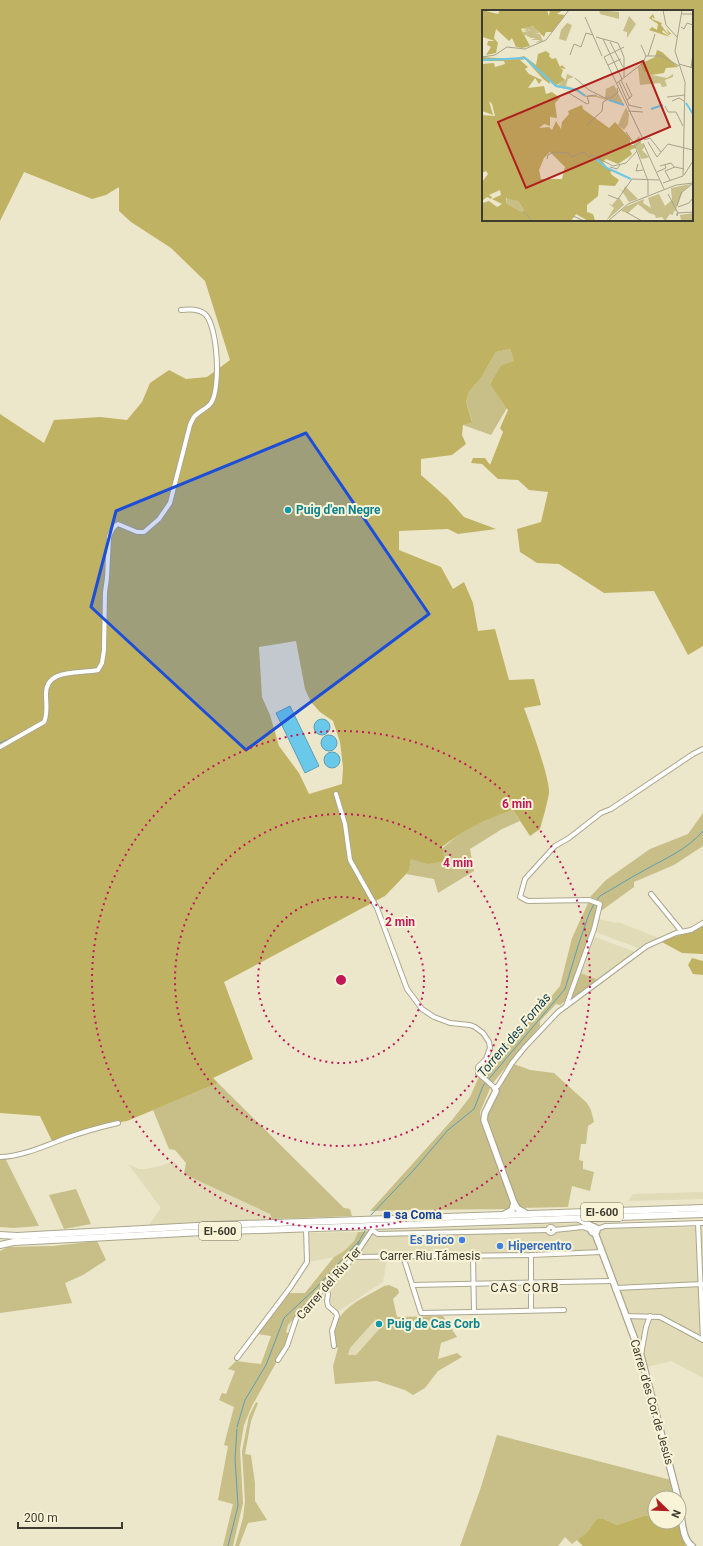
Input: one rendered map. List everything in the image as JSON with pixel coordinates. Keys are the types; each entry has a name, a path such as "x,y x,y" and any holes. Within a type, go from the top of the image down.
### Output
{"main road":[{"name":"EI-600","path":"0,1235 17,1236 184,1227 371,1225 501,1215 703,1208"},
{"name":"EI-600","path":"0,1245 14,1242 169,1233 703,1214"},
{"path":"577,1218 595,1229 597,1223 604,1218"}],"street":[{"path":"0,747 44,722 46,717 46,687 48,681 57,676 98,670 102,663 104,650 105,592 110,532 118,524 137,532 144,532 159,519 170,503 190,425 195,416 211,403 216,384 216,356 211,324 205,314 192,309 181,310"},
{"path":"566,1006 594,929 600,904 589,900 523,900 520,897 520,893 525,879 555,846 569,838 601,813 610,809 703,748"},
{"path":"336,794 345,824 350,860 377,908 407,989 422,1009 434,1017 475,1027 483,1033 489,1042 490,1048 486,1059 478,1067 478,1074 494,1086 496,1091 484,1120 514,1203 518,1209 524,1212 541,1211 553,1213"},
{"path":"651,894 682,932"},
{"path":"494,1086 498,1086 512,1063 558,1012 648,946 682,932 691,930 703,923"},
{"path":"0,1157 6,1157 30,1150 92,1129 118,1124"},
{"path":"501,1215 512,1210 514,1203"},
{"path":"472,1222 480,1226 481,1231"},
{"path":"371,1225 378,1234 548,1230 551,1227 554,1230 583,1227 595,1229 605,1226 700,1223 703,1340 660,1317 626,1316"},
{"name":"Carrer del Riu Ter","path":"278,1360 286,1346 296,1318 354,1257 371,1225"},
{"path":"237,1358 290,1288 307,1262 306,1228"},
{"name":"Carrer d'es Cor de Jesús","path":"595,1229 612,1281 641,1356 676,1490"},
{"name":"Carrer Riu Támesis","path":"354,1257 531,1255 602,1252"},
{"path":"531,1255 531,1310"},
{"path":"403,1256 421,1314 564,1310"},
{"path":"473,1256 474,1312"},
{"path":"412,1285 612,1281"},
{"path":"615,1288 702,1284"},
{"path":"326,1287 328,1294 328,1306 336,1313 337,1316 332,1331 334,1346"},
{"path":"641,1356 646,1327 650,1316"},
{"path":"684,1530 689,1544 692,1546"}],"highlighted area":[{"path":"306,433 429,614 246,750 91,607 116,511"}],"shaded area":[{"path":"0,0 703,0 703,646 688,655 654,591 604,593 559,564 537,563 520,552 517,529 541,522 548,492 529,490 518,480 498,479 482,464 471,463 473,458 485,458 490,465 503,432 500,428 508,410 490,384 501,366 514,361 510,349 496,352 481,378 469,392 466,402 472,422 463,425 462,435 466,444 452,455 421,459 421,475 447,498 464,517 496,529 458,534 448,529 399,531 399,550 441,567 453,589 464,582 473,603 478,631 495,629 509,680 534,679 541,705 524,708 539,751 549,793 540,829 530,836 513,810 476,825 458,835 442,847 445,861 427,864 411,859 409,871 385,896 224,982 253,1059 213,1078 218,1083 127,1121 89,1128 52,1141 40,1116 0,1113 0,414 44,443 54,420 100,417 127,420 142,402 150,383 169,370 186,379 207,377 230,360 205,281 171,248 131,222 119,211 119,187 106,195 92,199 24,172 0,221","holes":["296,641 305,689 311,702 320,712 333,721 340,742 343,767 342,784 309,794 299,773 279,746 270,715 262,697 259,647"]},
{"path":"510,349 514,361 490,383 507,408 491,435 463,425 472,421 466,402 469,392 481,378 496,352"},
{"path":"513,810 520,821 502,829 470,849 474,871 438,893 434,879 406,874 409,871 411,858 427,864 446,845 466,830 476,824"},
{"path":"703,813 703,846 674,865 634,882 634,887 601,911 602,902 590,897 606,880 650,849 688,834"},
{"path":"589,901 599,905 591,933 567,1000 560,1005 556,1004 540,1021 540,1026 492,1084 480,1112 481,1123 513,1209 370,1211 452,1120 470,1097 481,1072 541,1009 560,986 572,938"},
{"path":"599,919 618,922 659,938 641,949 598,933 595,930"},
{"path":"703,925 703,954 682,953 660,941 690,932"},
{"path":"595,937 633,951 634,954 599,980 580,973 592,938"},
{"path":"692,958 703,961 703,975 693,974 688,965"},
{"path":"580,973 599,980 570,1001"},
{"path":"514,1064 530,1070 554,1073 587,1103 591,1110 594,1122 588,1126 586,1144 581,1144 579,1160 583,1161 583,1169 594,1172 590,1191 572,1186 568,1207 518,1208 483,1120 483,1112 488,1097"},
{"path":"218,1083 344,1208 350,1209 352,1216 272,1219 270,1214 184,1174 186,1163 175,1150 169,1149 153,1110"},
{"path":"0,1158 5,1158 39,1226 14,1228 0,1227"},
{"path":"174,1161 184,1174 270,1214 272,1219 149,1225 161,1208 128,1164 139,1169 145,1169"},
{"path":"76,1189 91,1224 64,1229 49,1195"},
{"path":"703,1192 703,1199 628,1201 633,1194"},
{"path":"578,1223 584,1229 703,1227 703,1378 671,1361 647,1367 605,1251 509,1255 394,1254 393,1259 387,1259 383,1282 339,1311 329,1302 330,1287 376,1231"},
{"path":"370,1231 357,1249 288,1325 286,1332 289,1334 286,1345 252,1406 244,1425 240,1449 243,1503 233,1546 223,1546 233,1504 218,1500 228,1446 224,1445 234,1407 219,1400 222,1393 226,1394 235,1371 228,1369 236,1361 261,1364 271,1336 257,1334 288,1293 305,1293 334,1257 344,1251 354,1241 358,1232"},
{"path":"358,1232 354,1241 344,1251 334,1257 309,1262 308,1233"},
{"path":"97,1241 106,1260 83,1275 65,1283 72,1303 0,1313 0,1251 8,1247 53,1246"},
{"path":"389,1285 398,1289 399,1293 393,1299 397,1317 443,1316 457,1337 441,1343 438,1359 457,1353 462,1357 438,1371 425,1388 413,1395 405,1390 377,1381 335,1384 333,1366 338,1348 334,1340 334,1334 340,1317 352,1305 384,1286","holes":["376,1319 383,1325 356,1355 348,1355 350,1348"]},
{"path":"376,1318 384,1325 356,1355 348,1355 350,1348"},
{"path":"256,1402 258,1403 251,1421 245,1454 251,1455 255,1483 255,1501 267,1520 248,1523 239,1546 235,1546 243,1518 245,1501 242,1451 249,1416"},
{"path":"497,1435 671,1480 674,1490 647,1490 647,1516 617,1525 604,1519 595,1521 587,1532 572,1544 565,1537 558,1546 460,1546 480,1490"},
{"path":"647,1516 647,1530 682,1530 685,1546 583,1546 577,1540 587,1532 598,1519 604,1519 617,1525"}],"water":[{"path":"290,706 319,766 305,773 276,713"},
{"path":"319,719 325,719 330,724 328,733 325,735 319,735 314,730 314,724"},
{"path":"326,735 332,735 337,740 335,749 332,751 326,751 321,746 321,740"},
{"path":"329,752 335,752 340,757 338,766 335,768 329,768 324,763 324,757"}],"waterway":[{"path":"0,743 13,737"},
{"name":"Torrent des Fornàs","path":"597,900 600,896 632,877 683,849 703,831"},
{"name":"Torrent des Fornàs","path":"488,1080 565,989 578,946 594,904"},
{"name":"Torrent des Fornàs","path":"371,1215 412,1172 448,1130 474,1109 486,1082"},
{"name":"Torrent des Fornàs","path":"360,1239 365,1231"},
{"name":"Torrent des Fornàs","path":"237,1427 245,1400 266,1365 284,1318 316,1288 360,1240"},
{"name":"Torrent des Fornàs","path":"356,1249 359,1242"},
{"name":"Torrent des Fornàs","path":"228,1546 238,1506 235,1459 237,1429"}],"place":[{"name":"Puig d'en Negre","path":"288,510"},
{"name":"sa Coma","path":"387,1215"},
{"name":"Es Brico","path":"462,1240"},
{"name":"Hipercentro","path":"500,1246"},
{"name":"Puig de Cas Corb","path":"379,1324"}],"district":[{"name":"CAS CORB","path":"525,1287"}]}
